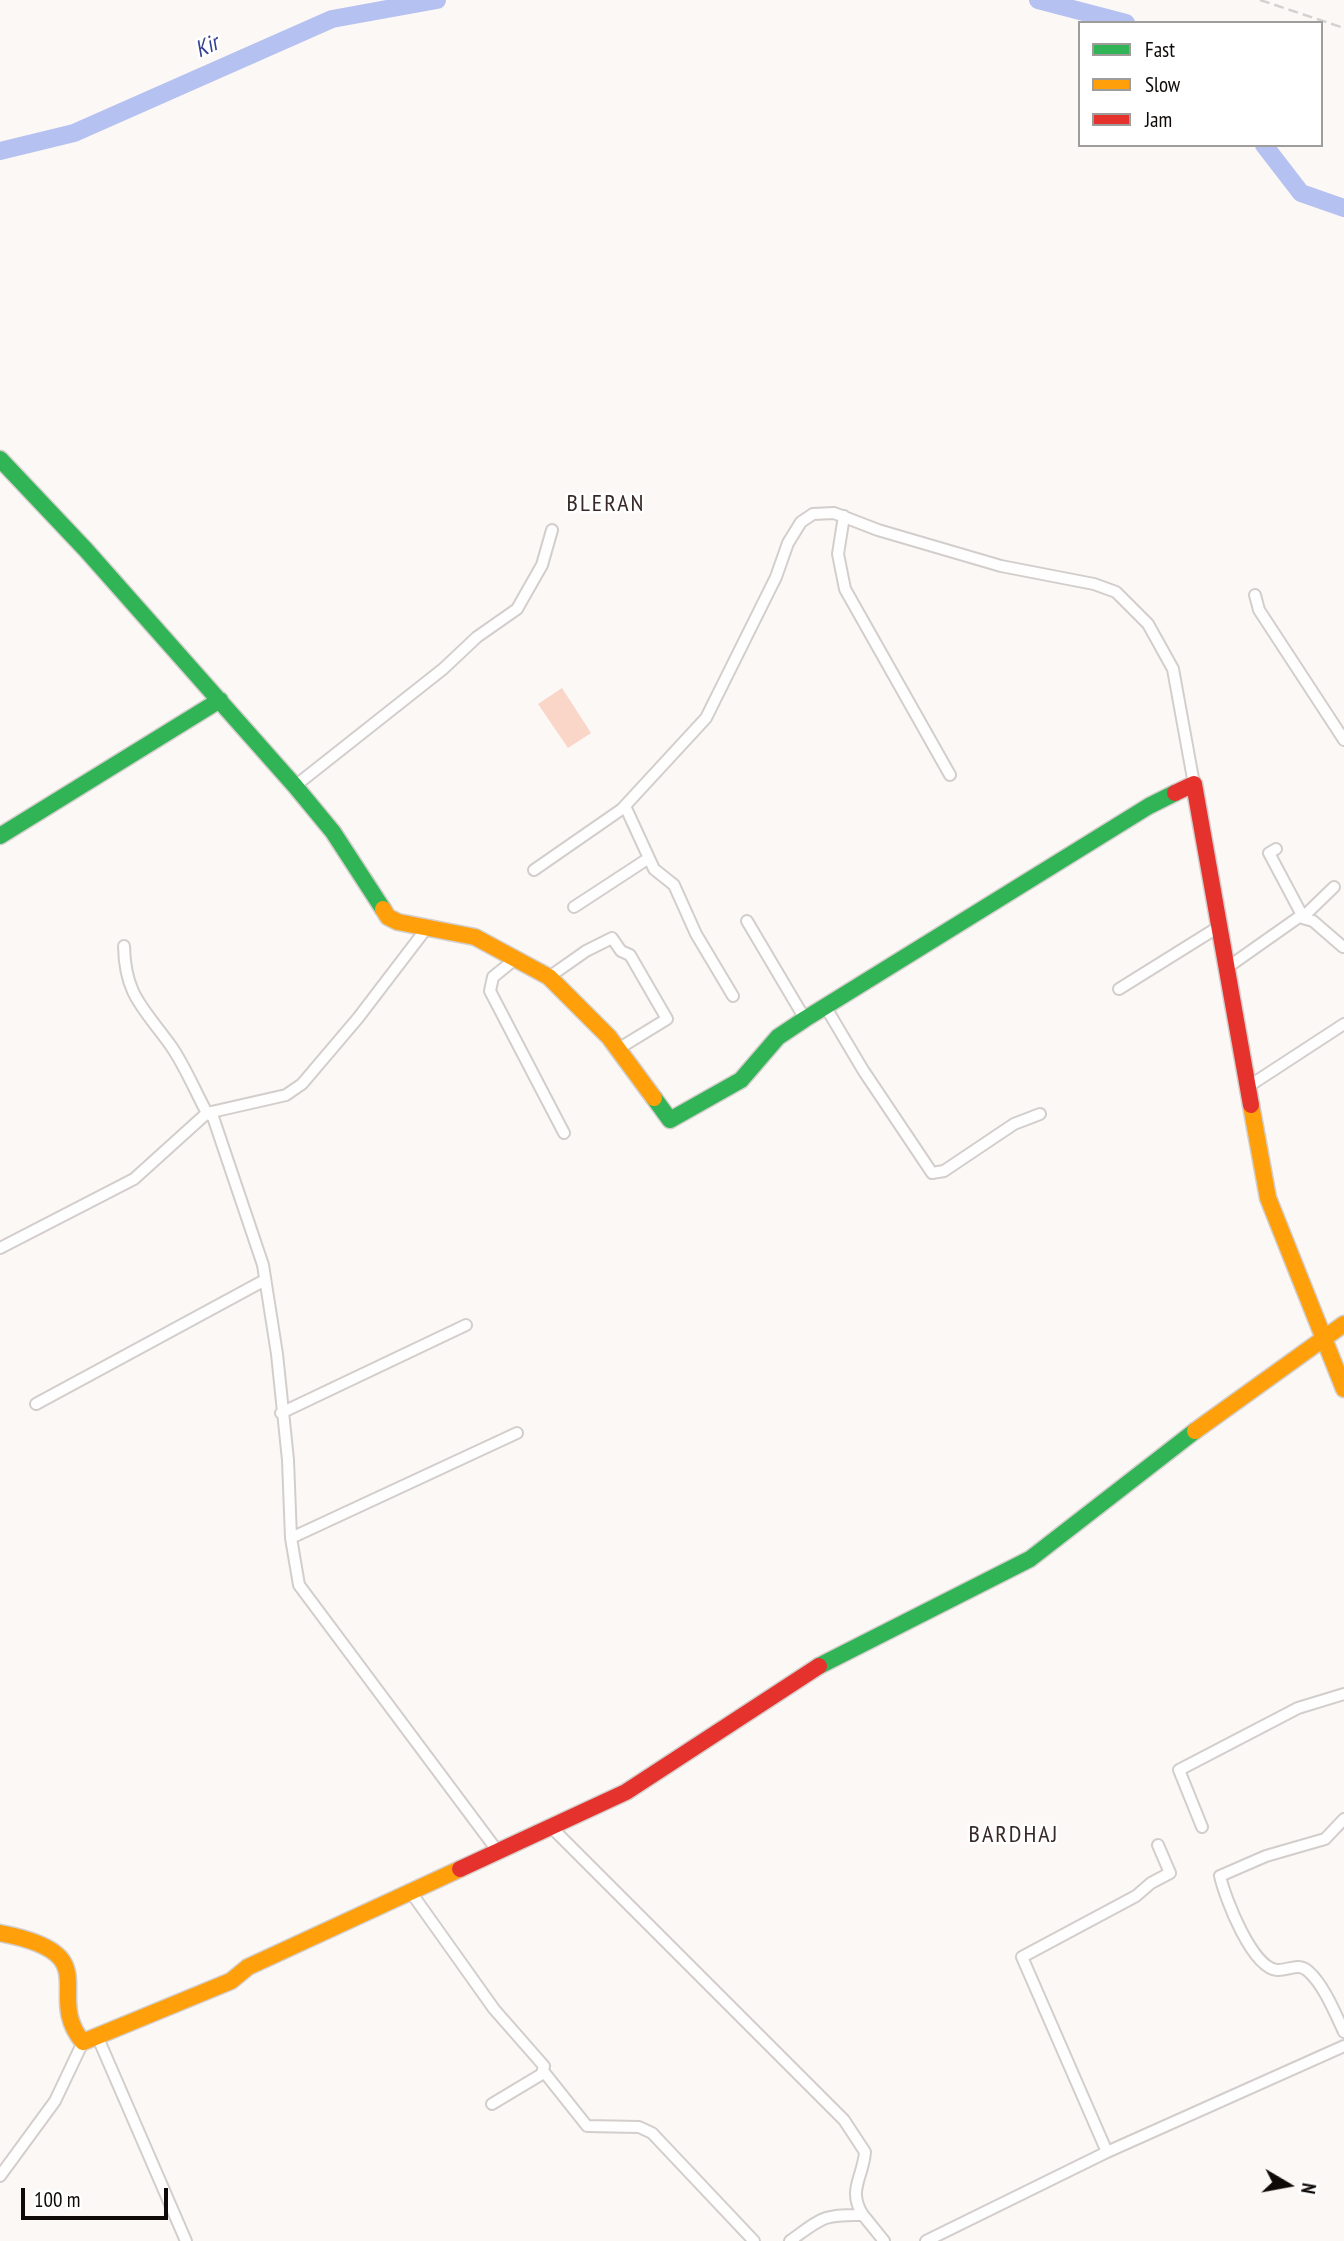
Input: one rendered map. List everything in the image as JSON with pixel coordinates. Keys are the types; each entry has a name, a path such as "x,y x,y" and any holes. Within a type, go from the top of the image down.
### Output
{"street":[{"path":"0,459 86,550 295,786 333,832 380,909 398,922 475,937 549,977 575,1000 618,1049 664,1114 672,1121 741,1080 778,1037 825,1006 1051,870 1149,806 1194,784"},
{"path":"534,870 625,806 706,718 801,522 813,514 844,516 878,530 1001,566 1094,584 1116,592 1148,624 1173,669 1268,1198 1344,1389"},
{"path":"844,516 838,554 845,589 950,775"},
{"path":"295,786 443,669 477,637 517,609 542,565 552,530"},
{"path":"1255,596 1259,610 1344,740"},
{"path":"0,836 220,700"},
{"path":"625,806 654,869 678,892 695,934 733,996"},
{"path":"1276,849 1269,853 1303,917 1312,921 1343,947"},
{"path":"574,907 649,858"},
{"path":"1228,967 1303,917 1334,887"},
{"path":"747,921 805,1019"},
{"path":"1119,989 1220,926"},
{"path":"0,1248 134,1179 207,1113 286,1095 302,1084 358,1018 426,929"},
{"path":"549,977 586,951 612,938 621,951 630,955 667,1019 618,1049"},
{"path":"124,946 128,984 140,1009 171,1046 207,1113 213,1117 227,1152 265,1280 277,1354 281,1413 288,1460 291,1538 299,1586 499,1853"},
{"path":"514,960 493,977 490,991 564,1133"},
{"path":"825,1006 863,1070 932,1173 944,1171 1014,1124 1040,1114"},
{"path":"1249,1086 1344,1024"},
{"path":"36,1404 265,1280"},
{"path":"0,2175 55,2101 90,2040 232,1981 248,1967 410,1891 499,1853 625,1792 832,1657 1030,1559 1324,1336 1344,1324"},
{"path":"281,1413 466,1325"},
{"path":"291,1538 517,1433"},
{"path":"1202,1827 1179,1776 1183,1766 1297,1708 1344,1694"},
{"path":"1344,1819 1325,1839 1266,1856 1220,1876 1237,1924 1253,1950 1268,1967 1279,1971 1296,1966 1309,1972 1344,2032"},
{"path":"552,1828 678,1957 844,2120 865,2152 854,2192 855,2202 884,2241"},
{"path":"1107,2152 1022,1956 1136,1896 1151,1883 1170,1873 1158,1845"},
{"path":"410,1891 494,2009 544,2066 544,2072 587,2126 639,2127 652,2133 754,2241"},
{"path":"0,1933 38,1940 60,1956 68,1978 70,2019 90,2040 186,2241"},
{"path":"926,2241 1107,2152 1344,2046"},
{"path":"492,2104 544,2072"},
{"path":"790,2241 831,2214 863,2215"}],"shaded area":[{"path":"562,688 591,733 568,748 538,704"}],"waterway":[{"name":"Kir","path":"0,151 74,133 332,19 437,0"},
{"name":"Kir","path":"1038,0 1118,21"},
{"name":"Kir","path":"1266,147 1301,193 1344,208"}],"railway":[{"path":"1260,0 1344,28"}],"traffic: fast":[{"path":"0,459 86,550 295,786 333,832 383,909"},
{"path":"0,836 220,700"},
{"path":"654,1098 670,1120 741,1080 778,1037 805,1019 1149,806 1175,793"},
{"path":"819,1666 1030,1559 1195,1431"}],"traffic: slow":[{"path":"383,909 388,917 398,922 475,937 549,977 609,1037 654,1098"},
{"path":"1251,1105 1268,1198 1344,1389"},
{"path":"1195,1431 1344,1324"},
{"path":"0,1933 34,1942 54,1952 64,1964 68,1977 68,2008 72,2024 83,2042 231,1981 248,1967 460,1869"}],"traffic: jam":[{"path":"1175,793 1194,784 1251,1105"},
{"path":"460,1869 626,1792 819,1666"}],"district":[{"name":"BLERAN","path":"606,504"},
{"name":"BARDHAJ","path":"1014,1835"}]}
